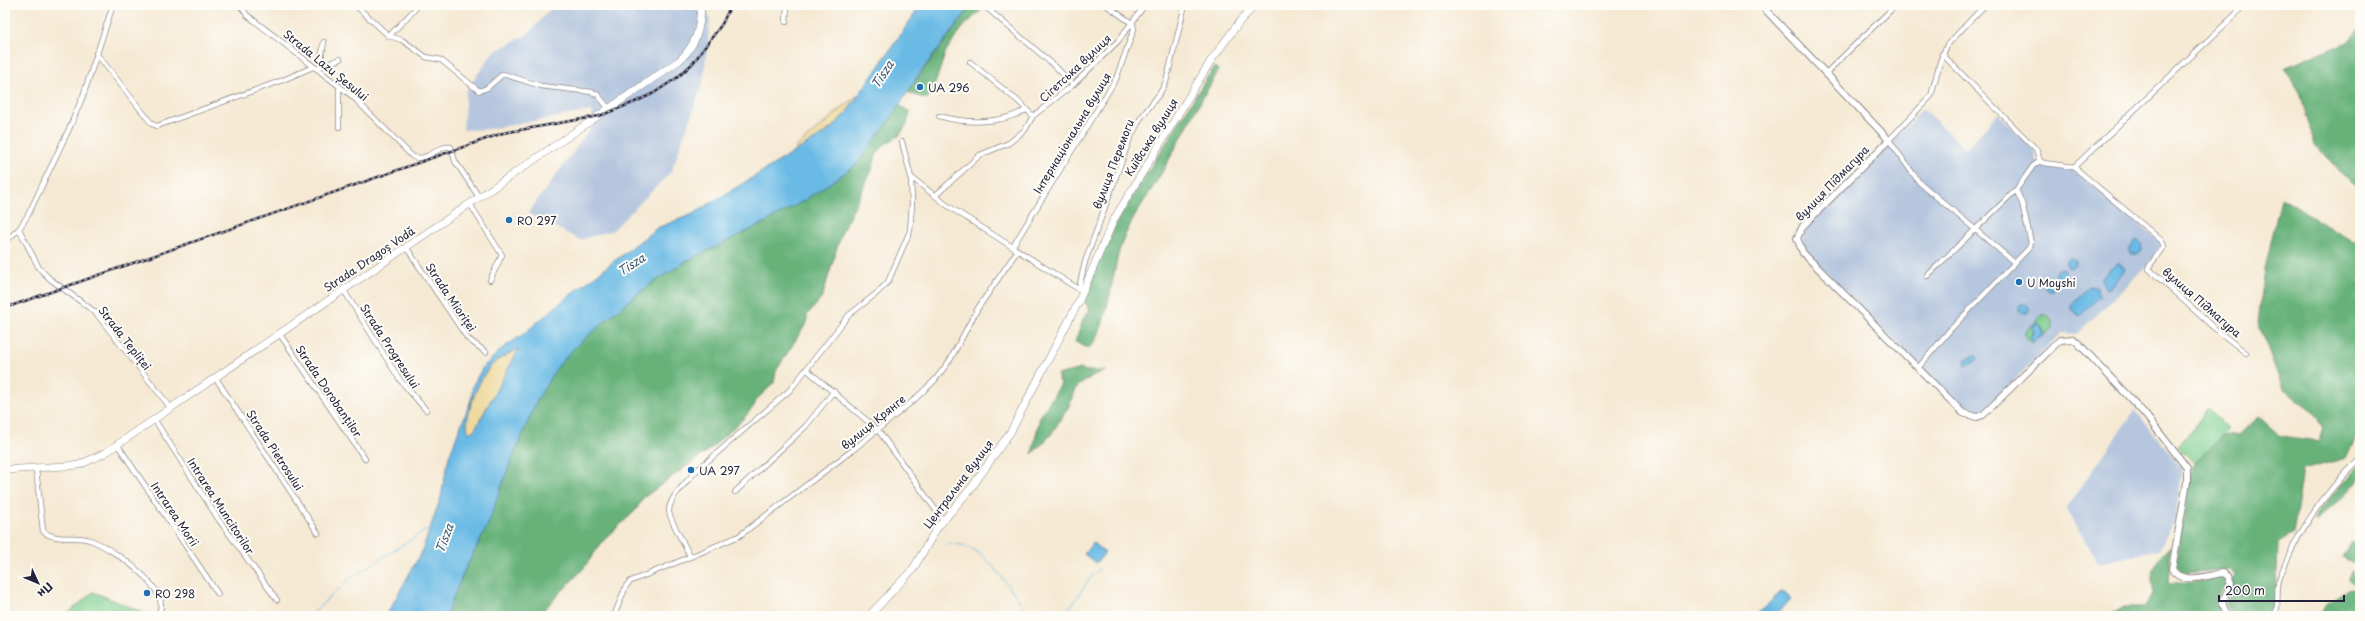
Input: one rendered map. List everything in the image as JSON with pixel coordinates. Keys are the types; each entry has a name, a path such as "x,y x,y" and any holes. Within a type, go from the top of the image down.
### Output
{"main road":[{"name":"Strada Dragoș Vodă","path":"5,470 79,465 100,456 609,109 686,54 698,34 701,5"},
{"name":"Київська вулиця","path":"1081,290 1114,219 1210,62 1240,21 1255,5"},
{"name":"Центральна вулиця","path":"869,616 913,569 943,520 972,487 1011,431 1081,290"}],"street":[{"path":"5,242 19,229 36,198 80,103 113,5"},
{"name":"Strada Lazu Șesului","path":"240,5 247,15 272,32 312,67 319,68 339,88 360,103 413,157 423,158 444,147 450,147 455,161 479,197"},
{"path":"355,5 389,36 402,40 426,57 442,60 479,91 487,88 503,74 541,86 592,92 598,95 609,109"},
{"path":"389,36 419,5"},
{"path":"786,22 787,5"},
{"path":"1106,5 1133,24"},
{"name":"Сігетська вулиця","path":"936,195 980,155 1009,143 1025,130 1033,116 1073,85 1133,24 1145,5"},
{"name":"вулиця Перемоги","path":"1081,290 1085,262 1129,141 1140,118 1160,94 1166,82 1185,5"},
{"path":"1761,5 1889,140 1919,182 1974,231 2015,263"},
{"path":"1825,74 1896,5"},
{"path":"1889,140 1931,96 1942,54 1947,45 1985,5"},
{"path":"1942,54 2036,149 2040,161 2044,163 2074,167 2235,15 2239,10 2236,5"},
{"path":"988,9 1056,67 1073,85"},
{"name":"Інтернаціональна вулиця","path":"1013,246 1116,79 1134,29 1133,24"},
{"path":"319,68 324,42"},
{"path":"96,53 152,124 157,126 283,80 312,67"},
{"path":"319,68 340,59"},
{"path":"970,62 1033,116"},
{"path":"339,88 339,127"},
{"path":"940,116 953,120 990,121 1026,110"},
{"name":"вулиця Підмагура","path":"1889,140 1803,226 1797,238 1803,253 1963,413 1971,417 1983,415 2060,340 2073,339 2078,343 2144,413 2186,468 2187,482 2172,569 2176,576 2184,579 2223,572 2228,576 2231,584 2222,602 2227,616"},
{"path":"690,557 669,516 669,509 674,498 695,472 790,390 849,314 877,293 888,282 910,231 912,204 911,177 902,142"},
{"path":"1927,276 2016,190 2033,166 2040,161"},
{"name":"вулиця Підмагура","path":"2074,167 2164,243 2162,250 2148,268 2213,327 2246,353"},
{"path":"911,177 936,195 948,206 1081,290"},
{"path":"1918,368 1950,330 2015,263 2031,244 2022,203 2016,190"},
{"path":"470,204 502,255 490,280"},
{"name":"Strada Tepliței","path":"19,229 39,268 50,279 95,312 170,407"},
{"name":"Strada Mioriței","path":"406,247 468,339 486,352"},
{"name":"вулиця Крянге","path":"614,616 626,586 631,580 739,536 878,430 914,400 935,380 954,354 978,308 1018,250"},
{"name":"Strada Progresului","path":"343,289 400,380 426,410"},
{"name":"Strada Dorobanților","path":"279,333 324,402 365,459"},
{"path":"806,369 878,430 943,520"},
{"name":"Strada Pietrosului","path":"215,377 318,533"},
{"path":"735,492 806,426 834,392"},
{"name":"Intrarea Muncitorilor","path":"154,419 219,520 277,600"},
{"name":"Intrarea Morii","path":"117,444 218,594"},
{"path":"2275,616 2279,605 2279,579 2307,521 2325,495 2360,459"},
{"path":"36,469 43,530 51,536 88,539 113,551 142,574 153,585 160,604 160,609 156,616"}],"shaded area":[{"path":"554,5 706,5 710,21 703,83 671,172 613,230 580,240 528,213 593,125 592,111 488,129 463,130 466,91 493,52 527,35"},
{"path":"1923,109 1966,149 1998,113 2034,150 2036,161 2040,165 2065,167 2079,173 2160,241 2162,245 2144,269 2077,334 2062,333 1984,410 1977,413 1969,413 1963,409 1810,256 1802,240 1805,230"},
{"path":"2135,410 2182,468 2174,520 2159,550 2098,563 2066,508"}],"green space":[{"path":"972,5 986,6 964,26 946,51 931,95 926,99 907,92"},
{"path":"2360,28 2360,187 2351,183 2315,145 2300,92 2284,68 2348,42"},
{"path":"1216,67 1219,70 1161,174 1133,219 1124,238 1117,258 1100,332 1088,348 1075,342 1084,317 1090,310 1084,301 1099,261 1121,214 1212,70"},
{"path":"899,105 910,112 907,124 899,136 885,144 876,155 872,170 841,234 822,298 807,315 807,322 776,371 774,383 757,399 754,406 744,418 709,450 643,498 636,510 603,541 583,569 538,616 446,616 464,571 487,527 509,466 537,400 555,370 573,349 627,302 652,283 688,260 764,223 805,200 856,165"},
{"path":"2281,198 2360,246 2360,428 2346,458 2303,470 2293,534 2278,542 2277,573 2271,616 2231,616 2226,604 2235,575 2229,569 2185,573 2176,565 2192,465 2225,434 2238,436 2258,416 2280,436 2319,441 2323,428 2313,411 2283,389 2258,322 2265,269"},
{"path":"2043,315 2047,315 2052,321 2052,328 2044,335 2041,326 2037,323 2030,337 2033,341 2032,344 2024,333"},
{"path":"1081,369 1087,371 1105,371 1086,380 1075,389 1069,406 1050,436 1032,454 1040,417 1061,384 1057,375"},
{"path":"2208,409 2228,428 2197,466 2178,447"},
{"path":"2360,463 2360,478 2347,493 2315,521 2318,512"},
{"path":"2352,542 2360,547 2360,569 2343,556"},
{"path":"2171,546 2168,583 2186,583 2224,577 2226,584 2218,596 2218,616 2104,616 2124,607 2144,607 2149,602 2153,593 2152,575 2154,565 2160,556"},
{"path":"2351,571 2356,579 2360,575 2360,585 2357,586 2350,582 2348,578"},
{"path":"2351,589 2360,591 2360,616 2320,616 2332,600"},
{"path":"93,592 152,616 65,616"}],"sand":[{"path":"859,94 847,112 825,133 798,150 795,148"},
{"path":"519,349 475,429 472,433 469,433 467,427 469,409 481,380 496,361"}],"water":[{"name":"Tisza","path":"921,5 972,5 919,74 891,118 856,165 805,200 764,223 688,260 652,283 627,302 573,349 555,370 537,400 509,466 487,527 464,571 446,616 386,616 422,551 441,497 449,456 471,400 473,385 483,367 504,347 521,336 564,300 657,228 693,214 830,130 847,112","holes":["519,349 475,429 469,433 467,427 469,409 481,380 496,361"]},
{"path":"2136,240 2141,243 2142,250 2137,254 2131,254 2129,250"},
{"path":"2069,258 2073,258 2075,259 2075,267 2069,268 2066,265 2066,261"},
{"path":"2118,261 2125,269 2124,272 2110,288 2107,289 2101,279"},
{"path":"2058,269 2062,269 2064,270 2064,278 2058,279 2055,276 2055,272"},
{"path":"2048,280 2052,280 2054,281 2054,289 2048,290 2045,287 2045,283"},
{"path":"2089,286 2096,288 2099,297 2080,316 2071,309 2071,305"},
{"path":"2022,304 2026,304 2028,305 2028,313 2022,314 2019,311 2019,307"},
{"path":"2038,322 2044,335 2033,341 2030,337 2033,333 2033,326"},
{"path":"1974,355 1977,356 1978,360 1966,365 1965,360"},
{"path":"1093,543 1105,553 1096,563 1084,554"},
{"path":"1781,592 1785,592 1791,599 1775,616 1755,616"}],"waterway":[{"path":"309,616 352,577 431,527"},
{"path":"947,544 959,544 970,548 990,562 1020,602 1022,608 1019,616"},
{"path":"1064,616 1091,577 1100,568"}],"railway":[{"path":"5,308 503,133 599,116 635,102 654,93 678,77 693,63 722,24 731,5"}],"place":[{"name":"UA 296","path":"920,87"},
{"name":"RO 297","path":"509,220"},
{"name":"U Moyshi","path":"2019,282"},
{"name":"UA 297","path":"691,470"},
{"name":"RO 298","path":"147,593"}]}
